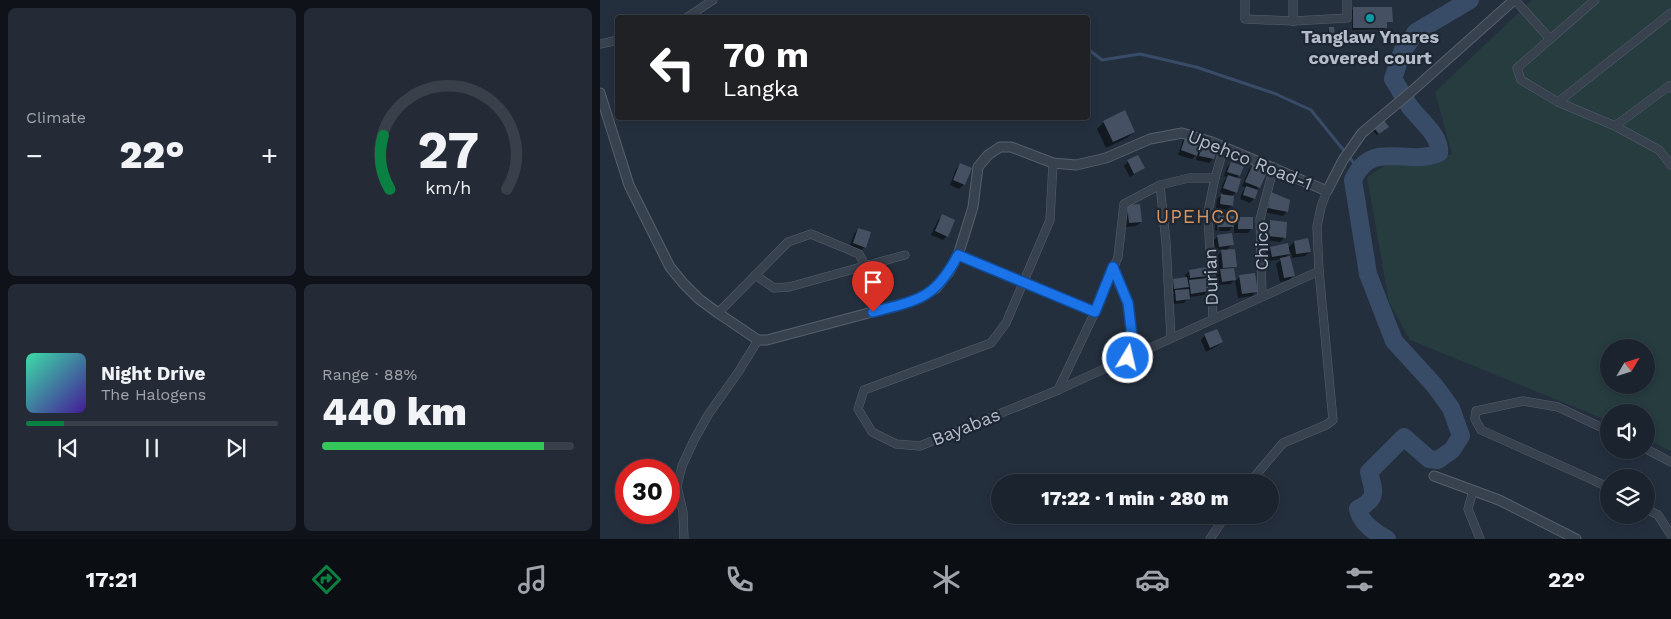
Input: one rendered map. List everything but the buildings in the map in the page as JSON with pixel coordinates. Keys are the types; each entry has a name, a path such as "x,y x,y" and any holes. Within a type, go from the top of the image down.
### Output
{"street":[{"path":"690,15 713,0"},
{"path":"1244,0 1245,19 1293,21 1347,18 1347,0"},
{"path":"1293,0 1293,21"},
{"path":"1257,474 1283,443 1326,425 1333,420 1319,271 1317,228 1321,207 1327,191 1351,148 1362,133 1514,0 1550,38"},
{"path":"1595,0 1517,68 1521,80 1558,102 1615,126 1660,150 1671,165"},
{"path":"1558,102 1671,13"},
{"path":"600,44 615,41"},
{"path":"1615,126 1669,86 1671,88"},
{"path":"600,93 629,185 670,267 699,299 758,340 708,415 682,466 677,486 683,512 684,539"},
{"name":"Upehco Road-1","path":"758,340 782,337 920,298 936,288 949,272 958,255 973,206 978,167 988,154 1000,147 1011,147 1053,163 1076,165 1106,158 1150,139 1173,133 1182,133 1193,135 1274,167 1327,191"},
{"name":"Durian","path":"1213,319 1208,212 1224,147"},
{"name":"Bayabas","path":"1053,163 1050,220 1006,323 991,343 864,390 858,409 872,432 896,444 920,446 1058,390 1319,271"},
{"name":"Chico","path":"1262,296 1260,219 1274,167"},
{"path":"1058,390 1095,312 1118,257 1124,204 1160,185 1189,178 1215,178"},
{"path":"1160,185 1166,242 1171,338"},
{"path":"718,313 788,242 812,234 859,254 865,265"},
{"path":"755,275 774,288 789,287 905,255"},
{"path":"958,255 1095,312"},
{"path":"1113,267 1128,303 1132,336 1128,358"},
{"path":"1600,427 1558,407 1523,401 1476,411 1475,418 1481,430 1600,484"},
{"path":"1655,454 1671,462"},
{"path":"1434,476 1499,500 1576,539"},
{"path":"1473,491 1468,509 1480,539"},
{"path":"1655,514 1658,515 1671,535"},
{"path":"1210,539 1220,524"}],"green space":[{"path":"1532,0 1671,0 1671,451 1655,443 1655,404 1600,404 1600,417 1410,340 1389,302 1367,177 1386,165 1415,166 1452,154 1435,92"}],"waterway":[{"path":"1387,539 1369,527 1359,514 1358,509 1369,501 1373,494 1369,472 1404,437 1429,459 1438,460 1452,450 1461,436 1451,408 1435,386 1394,341 1368,274 1353,180 1361,167 1370,160 1380,157 1415,157 1439,153 1437,140 1410,107 1393,79 1402,52 1416,32 1470,0"},
{"path":"1090,51 1102,60 1140,54 1196,67 1276,94 1311,110 1358,168"}],"place":[{"name":"Tanglaw Ynares covered court","path":"1370,18"}],"district":[{"name":"UPEHCO","path":"1198,216"}],"route":[{"path":"873,312 910,302 936,288 949,272 958,255 1095,312 1113,267 1128,303 1132,336 1128,358"}]}
